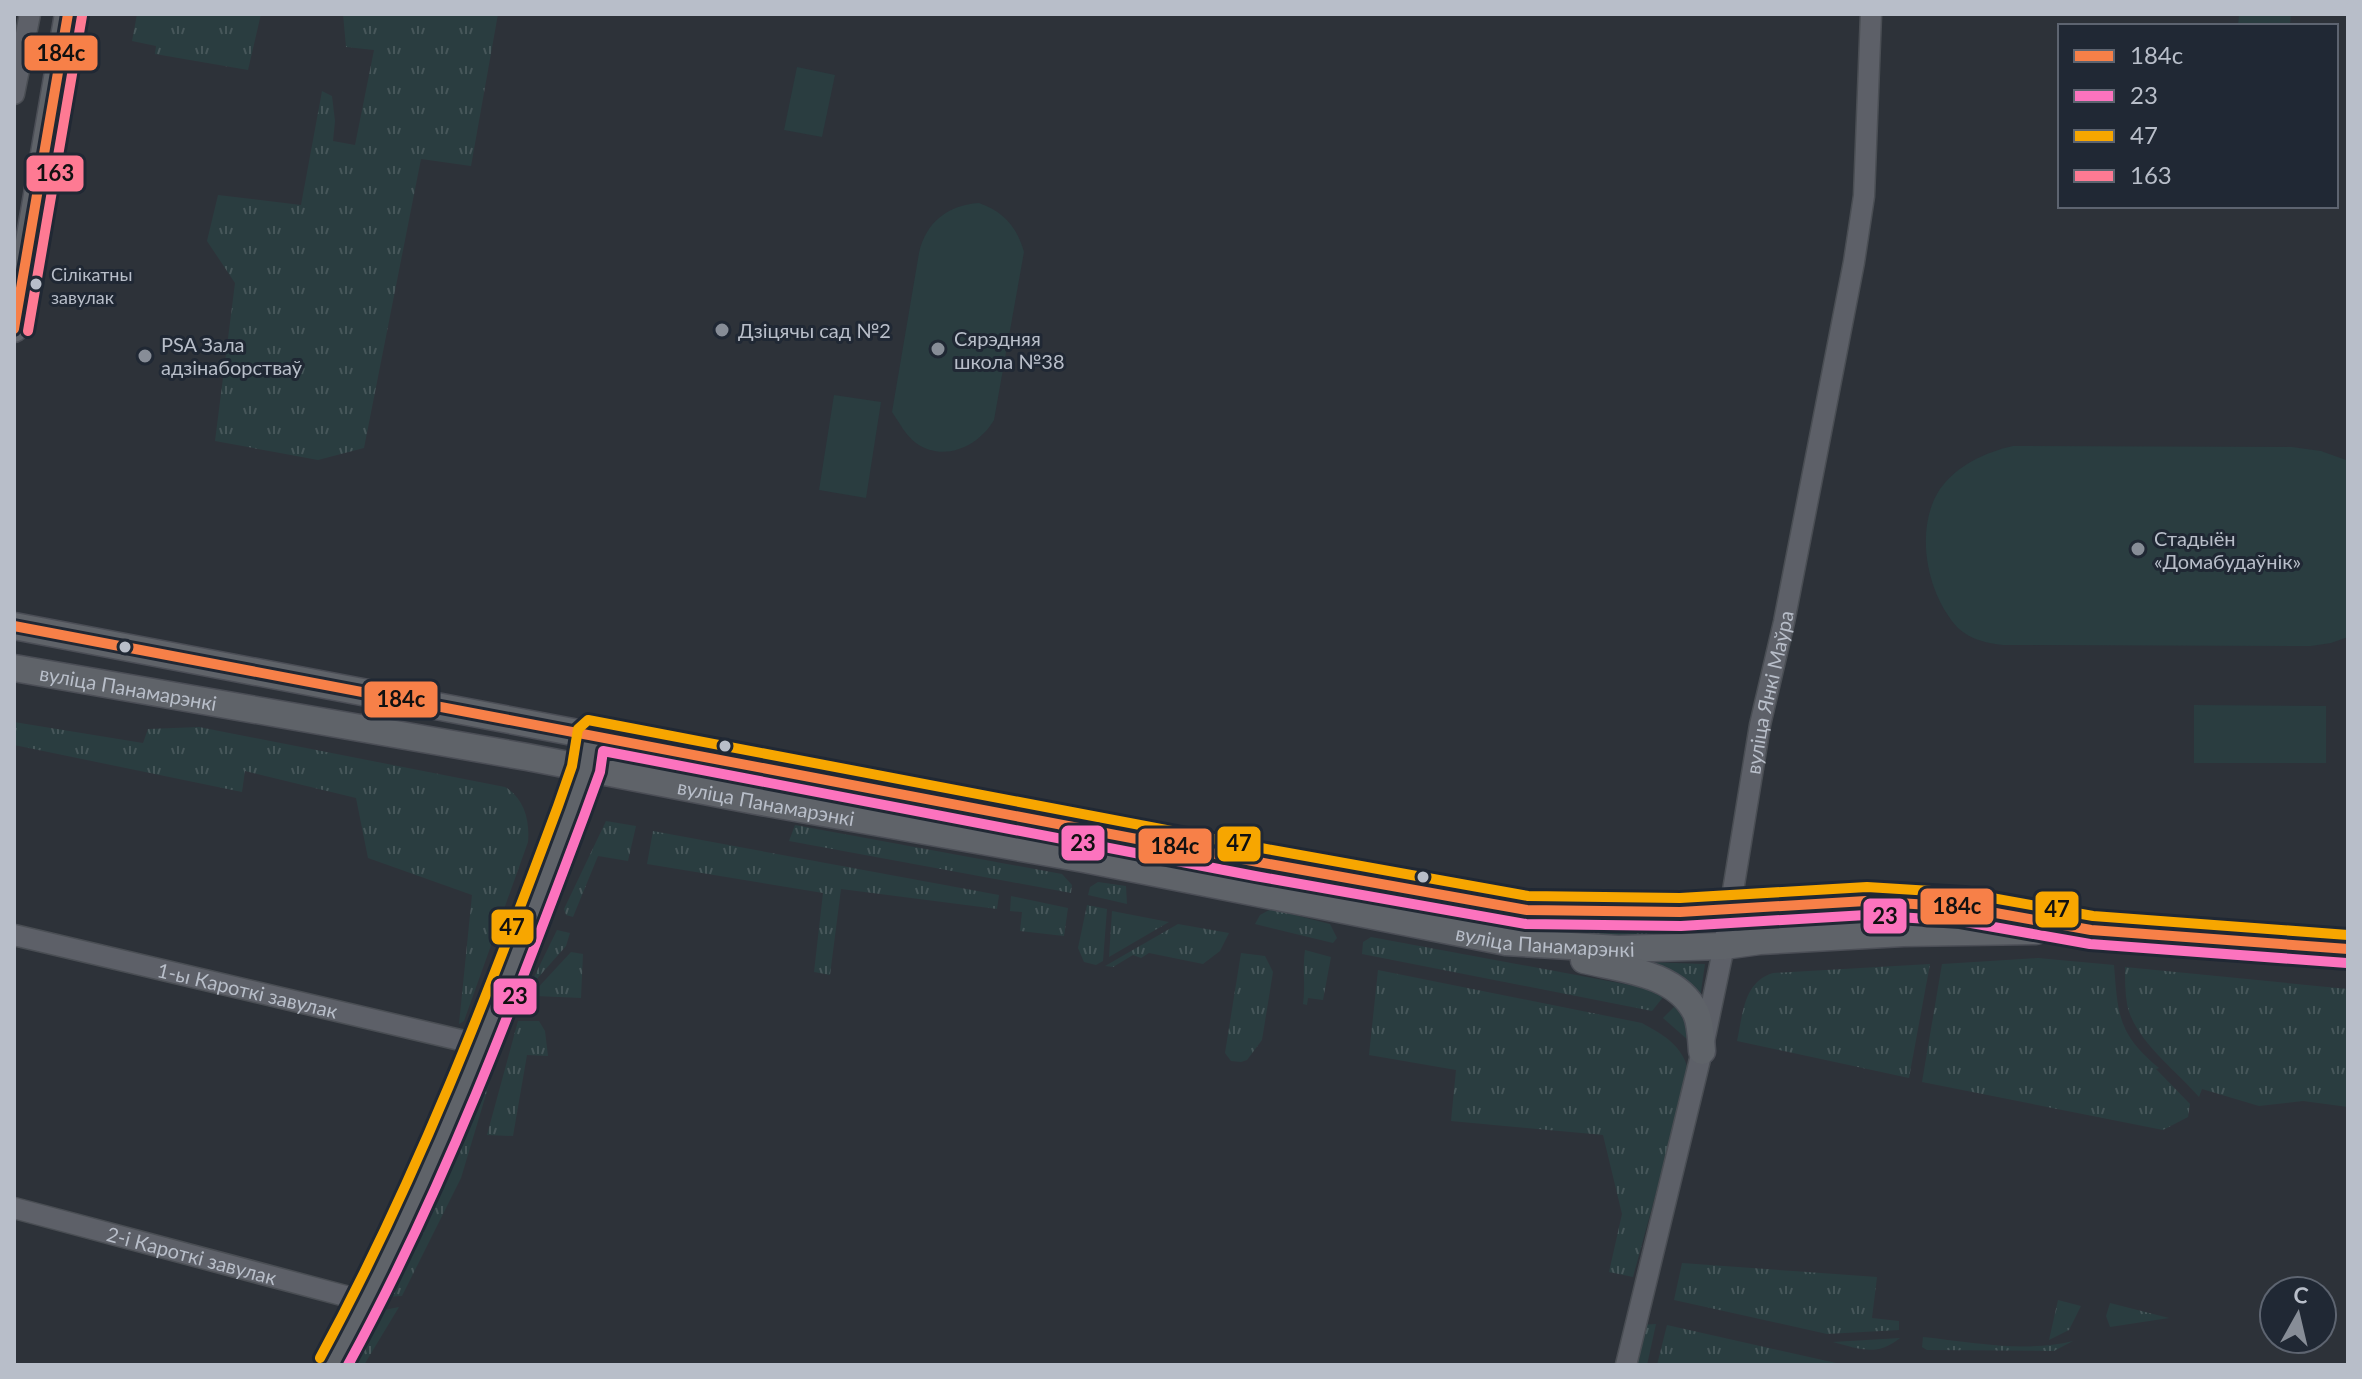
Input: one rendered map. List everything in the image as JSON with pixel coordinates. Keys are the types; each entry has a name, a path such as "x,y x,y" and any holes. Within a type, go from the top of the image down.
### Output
{"main road":[{"path":"14,329 68,14"},
{"name":"вуліца Панамарэнкі","path":"14,626 1498,906 1557,912 1729,910 1866,901 1962,907 2091,930"},
{"name":"вуліца Панамарэнкі","path":"14,668 1099,861 1506,942 1618,949 1724,946 1903,933 2091,930 2348,949"},
{"path":"332,1365 413,1213 586,769 591,734"},
{"path":"1506,942 1651,976 1675,988 1697,1014 1702,1051"}],"street":[{"name":"вуліца Янкі Маўра","path":"1626,1365 1702,1051 1724,946 1760,725 1787,608 1854,262 1864,196 1871,14"},
{"path":"14,94 23,26"},
{"name":"1-ы Кароткі завулак","path":"14,935 480,1047"},
{"name":"2-і Кароткі завулак","path":"14,1208 368,1302"}],"green space":[{"path":"137,14 261,14 248,70 155,54 156,46 132,41"},
{"path":"343,14 498,14 471,166 421,159 364,448 318,460 215,441 235,283 207,241 218,195 301,205 322,91 332,96 335,121 333,141 355,145 374,50 346,47"},
{"path":"2239,14 2291,14 2290,24 2238,24"},
{"path":"797,67 835,75 822,137 784,130"},
{"path":"979,203 996,211 1008,222 1018,235 1024,252 994,420 970,444 960,449 938,452 912,440 892,412 922,242 940,217 958,207"},
{"path":"834,395 881,402 866,498 819,490"},
{"name":"Стадыён «Домабудаўнік»","path":"2013,446 2292,447 2321,451 2346,460 2348,637 2311,646 2003,645 1968,635 1947,614 1931,579 1927,560 1927,522 1940,489 1955,473 1983,456"},
{"path":"2194,705 2326,706 2326,763 2194,763"},
{"path":"14,722 143,743 148,729 199,727 505,787 517,797 524,810 528,842 464,1021 459,1024 472,895 368,858 356,798 245,771 242,792 14,745"},
{"path":"661,766 1521,926 1671,929 1671,936 1532,934 660,774"},
{"path":"606,821 636,826 628,861 598,856 573,917 566,915 564,909"},
{"path":"795,825 1062,874 1072,885 1071,893 789,841"},
{"path":"653,831 999,895 997,909 841,889 830,975 814,972 823,893 647,864"},
{"path":"1098,882 1126,886 1127,904 1088,895 1090,887"},
{"path":"1011,896 1068,908 1064,936 1020,931 1022,912 1010,911"},
{"path":"1087,905 1107,909 1103,961 1096,965 1084,962 1078,948"},
{"path":"1271,909 1330,924 1337,938 1333,943 1255,924 1260,915"},
{"path":"1112,911 1169,922 1109,957"},
{"path":"1178,924 1229,933 1220,951 1203,964 1149,953 1141,958 1133,955 1113,967 1105,966"},
{"path":"557,930 570,933 566,946 536,980 533,979"},
{"path":"1371,937 1657,990 1664,996 1652,1011 1362,954 1363,942"},
{"path":"1305,950 1331,957 1323,1000 1308,998 1307,1005 1303,1004"},
{"path":"571,952 583,954 581,998 536,996 533,993"},
{"path":"1241,953 1265,956 1273,972 1262,1040 1247,1060 1241,1062 1231,1061 1225,1053"},
{"path":"2038,958 2114,965 2119,1011 2128,1034 2190,1104 2188,1117 2163,1130 1922,1082 1942,964"},
{"path":"1616,961 1705,964 1700,998"},
{"path":"1930,964 1909,1078 1737,1041 1750,992 1763,977 1773,973"},
{"path":"2125,967 2348,989 2348,1107 2303,1101 2259,1106 2202,1089 2199,1097 2138,1030 2127,1004"},
{"path":"1378,970 1642,1023 1677,1048 1689,1072 1633,1277 1609,1272 1622,1214 1603,1135 1451,1121 1456,1070 1369,1055"},
{"path":"1677,1004 1695,1040 1688,1040 1663,1018"},
{"path":"518,1021 539,1021 545,1031 548,1056 527,1055 513,1136 487,1135"},
{"path":"500,1029 505,1031 461,1178 402,1296 382,1297"},
{"path":"457,1055 460,1064 458,1071 366,1283 355,1290"},
{"path":"1682,1263 1877,1277 1872,1318 1899,1321 1899,1330 1827,1334 1674,1300"},
{"path":"2058,1300 2081,1306 2069,1330 2049,1340"},
{"path":"2110,1303 2169,1318 2110,1327 2106,1316"},
{"path":"399,1307 364,1365 350,1365 379,1311"},
{"path":"1656,1324 1647,1365 1630,1365 1639,1325"},
{"path":"1667,1325 1836,1363 1657,1365"},
{"path":"1923,1337 2017,1346 2073,1341 2054,1351 1927,1350 1922,1347"},
{"path":"1900,1338 1883,1348 1868,1350 1833,1342"}],"transit line":[{"name":"184с","path":"14,329 68,14"},
{"name":"163","path":"28,331 82,16"},
{"name":"184с","path":"14,626 1258,862 1527,910 1680,912 1866,901 1962,907 2091,930 2348,949"},
{"name":"47","path":"320,1358 388,1224 449,1086 558,806 572,766 578,729 588,720 1528,896 1680,898 1867,887 1964,893 2093,916 2348,935"},
{"name":"23","path":"348,1365 416,1231 476,1095 584,816 600,772 603,751 1255,876 1526,924 1681,926 1866,915 1960,921 2090,944 2347,963"}],"place":[{"name":"Сілікатны завулак","path":"36,284"},
{"name":"Дзіцячы сад №2","path":"722,330"},
{"name":"Сярэдняя школа №38","path":"938,349"},
{"name":"PSA Зала адзінаборстваў","path":"145,356"},
{"name":"Стадыён «Домабудаўнік»","path":"2138,549"}]}
